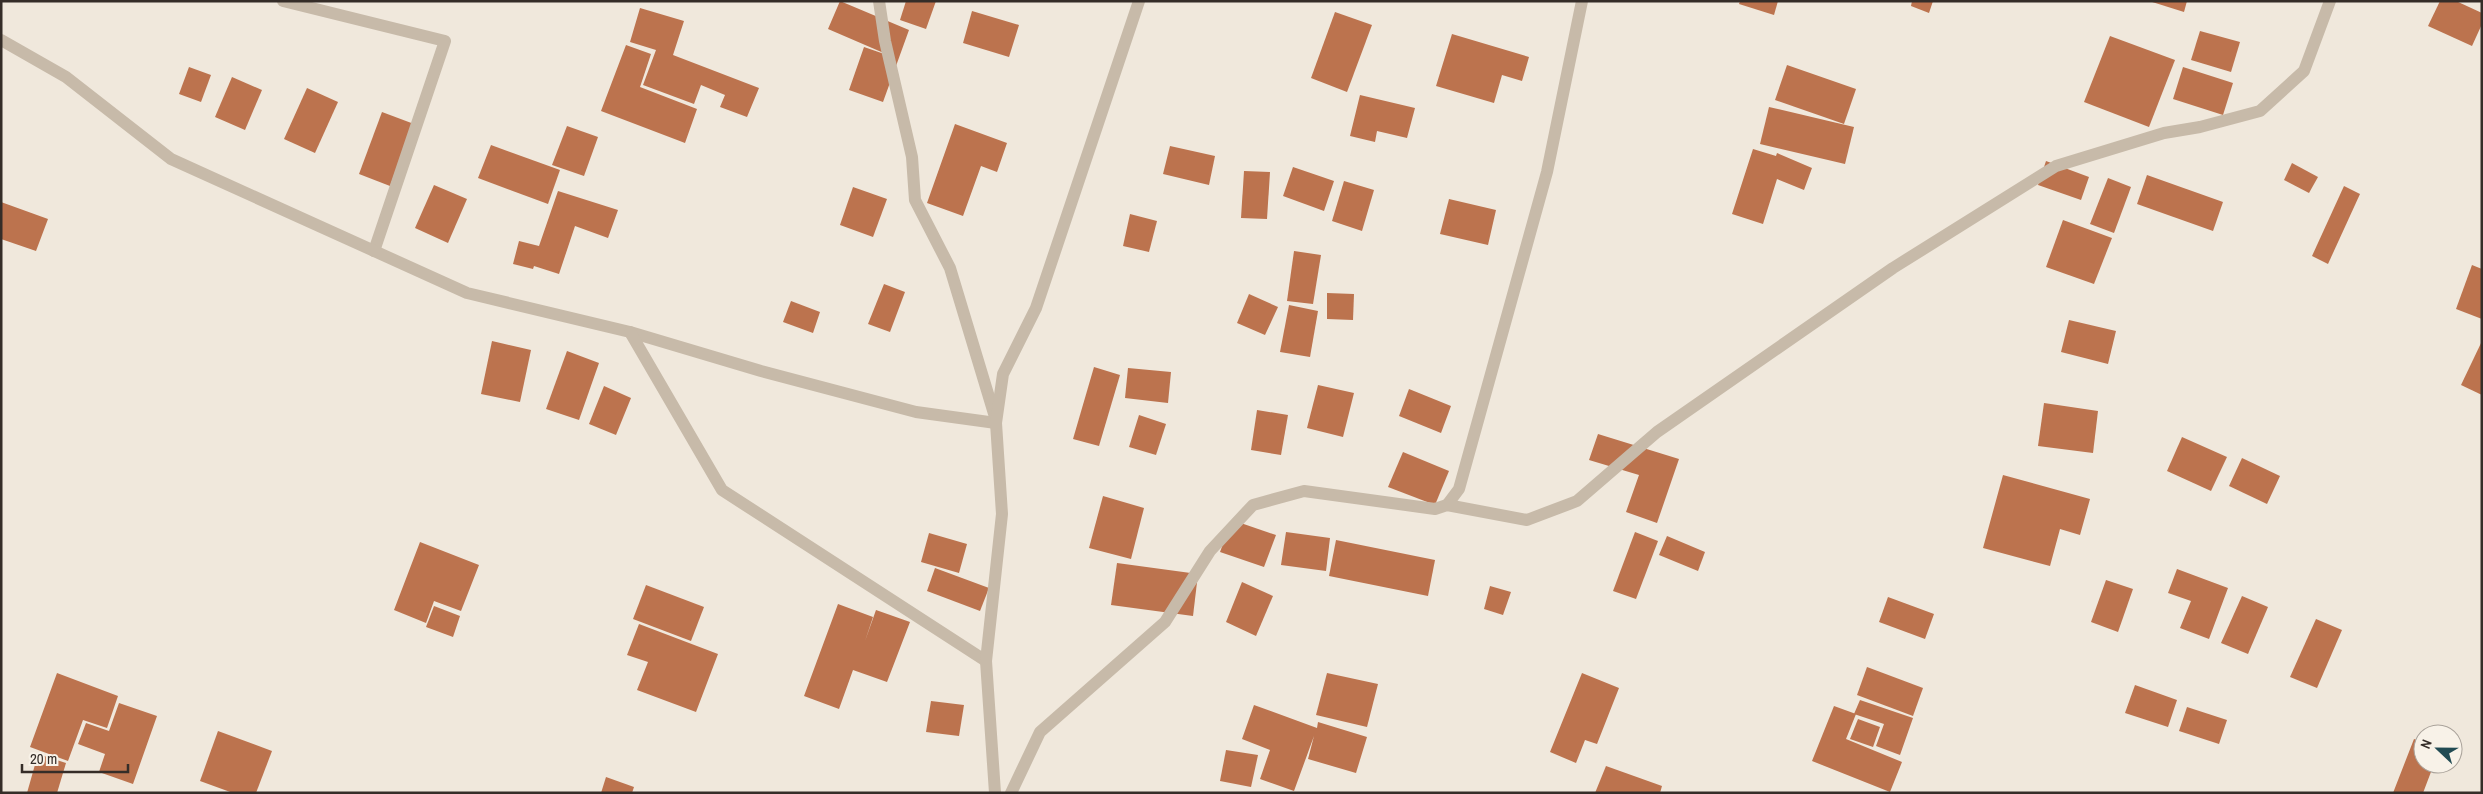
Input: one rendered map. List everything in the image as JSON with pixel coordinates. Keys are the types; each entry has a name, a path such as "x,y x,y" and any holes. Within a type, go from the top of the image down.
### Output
{"street":[{"path":"283,1 445,41 374,251"},
{"path":"879,1 912,157 915,200 950,268 996,423"},
{"path":"995,793 986,661 1002,514 996,423 1003,374 1036,308 1139,1"},
{"path":"1447,505 1458,489 1547,172 1582,1"},
{"path":"1011,793 1040,732 1165,622 1210,551 1253,505 1304,491 1435,509 1447,505 1527,520 1577,501 1656,432 1893,268 2056,166 2164,133 2200,127 2260,111 2304,71 2330,1"},
{"path":"1,40 66,77 171,160 467,293 630,332 761,371 916,412 996,423"},
{"path":"630,332 722,490 986,661"}],"building":[{"path":"840,1 909,30 883,102 849,90 864,47 893,57 828,29"},
{"path":"906,1 936,1 926,29 900,20"},
{"path":"1740,1 1778,1 1774,15 1739,4"},
{"path":"1912,1 1933,1 1929,13 1911,6"},
{"path":"2149,1 2187,1 2184,12"},
{"path":"2440,1 2456,1 2482,13 2482,24 2472,46 2428,26"},
{"path":"640,8 684,21 673,55 759,88 747,117 720,107 725,95 701,85 694,104 643,85 656,50 630,42"},
{"path":"972,11 1019,25 1009,57 963,43"},
{"path":"1335,12 1372,25 1347,92 1311,78"},
{"path":"2200,31 2240,42 2231,72 2191,60"},
{"path":"1452,34 1529,57 1522,81 1502,75 1494,103 1436,86"},
{"path":"2110,36 2175,60 2149,127 2084,102"},
{"path":"626,45 651,54 640,87 697,109 685,143 601,111"},
{"path":"1787,65 1856,89 1844,124 1775,100"},
{"path":"189,67 211,75 201,102 179,94"},
{"path":"2183,67 2233,83 2223,115 2173,99"},
{"path":"232,77 262,90 245,130 215,117"},
{"path":"307,88 338,102 315,153 284,139"},
{"path":"1360,95 1415,108 1407,138 1377,131 1375,142 1350,136"},
{"path":"1769,107 1854,127 1845,164 1760,144"},
{"path":"382,112 414,124 390,186 359,174"},
{"path":"955,124 1007,143 997,172 981,166 963,216 927,203"},
{"path":"567,126 598,137 584,176 552,165"},
{"path":"491,145 560,170 548,204 478,178"},
{"path":"1170,146 1215,156 1209,185 1163,174"},
{"path":"1753,149 1776,156 1777,153 1812,168 1804,190 1777,179 1763,224 1732,214"},
{"path":"2046,161 2089,177 2081,200 2038,185"},
{"path":"2292,163 2318,177 2309,193 2284,180"},
{"path":"1293,167 1334,181 1324,211 1283,196"},
{"path":"1244,171 1270,172 1267,219 1241,218"},
{"path":"2147,175 2223,202 2213,231 2137,204"},
{"path":"2108,178 2131,187 2114,233 2090,224"},
{"path":"1344,181 1374,190 1362,231 1332,221"},
{"path":"434,185 467,199 448,243 415,228"},
{"path":"2344,186 2360,194 2328,264 2312,256"},
{"path":"853,187 887,199 873,237 840,225"},
{"path":"558,191 618,210 608,238 575,226 559,274 534,266 533,269 513,264 519,241 539,246"},
{"path":"1449,199 1496,210 1488,245 1440,234"},
{"path":"1,202 48,219 36,251 1,239"},
{"path":"1130,214 1157,221 1149,252 1123,246"},
{"path":"2063,220 2112,238 2094,284 2046,267"},
{"path":"1294,251 1321,255 1313,304 1287,301"},
{"path":"2472,265 2482,269 2482,319 2456,309"},
{"path":"884,284 905,292 890,332 868,324"},
{"path":"1327,293 1354,294 1353,320 1327,319"},
{"path":"1249,294 1278,307 1265,335 1237,323"},
{"path":"791,301 820,312 813,333 783,322"},
{"path":"1289,305 1318,311 1310,357 1280,352"},
{"path":"2069,320 2116,331 2108,364 2061,352"},
{"path":"492,341 531,350 520,402 481,394"},
{"path":"2482,341 2482,395 2461,385"},
{"path":"567,351 599,363 579,420 546,409"},
{"path":"1094,367 1120,375 1099,446 1073,439"},
{"path":"1128,368 1171,372 1168,403 1125,398"},
{"path":"1318,385 1354,393 1343,437 1307,428"},
{"path":"604,386 631,398 616,435 589,424"},
{"path":"1409,389 1451,406 1441,433 1399,416"},
{"path":"2044,403 2098,411 2093,453 2038,446"},
{"path":"1257,410 1288,415 1281,455 1251,450"},
{"path":"1139,415 1166,424 1156,455 1129,447"},
{"path":"1598,434 1679,459 1657,523 1626,512 1639,475 1589,460"},
{"path":"2182,437 2227,457 2211,491 2167,471"},
{"path":"1403,452 1449,471 1435,505 1388,487"},
{"path":"2242,458 2280,476 2267,504 2229,486"},
{"path":"2003,475 2090,499 2080,535 2060,529 2050,566 1983,548"},
{"path":"1103,496 1144,508 1131,559 1089,548"},
{"path":"1232,520 1276,535 1264,567 1220,552"},
{"path":"1286,532 1330,538 1326,571 1281,565"},
{"path":"1635,532 1658,541 1636,599 1613,591"},
{"path":"929,533 967,544 959,573 921,562"},
{"path":"1667,536 1705,552 1698,571 1659,555"},
{"path":"1336,540 1435,560 1428,596 1329,576"},
{"path":"420,542 479,565 461,611 434,601 426,623 394,610"},
{"path":"1117,563 1198,574 1193,616 1111,605"},
{"path":"935,568 989,588 980,611 927,591"},
{"path":"2177,569 2228,588 2209,639 2180,628 2191,601 2168,593"},
{"path":"2106,580 2133,589 2118,632 2091,622"},
{"path":"1242,582 1273,596 1256,636 1226,622"},
{"path":"646,585 704,607 691,641 633,619"},
{"path":"1490,586 1511,592 1503,615 1484,609"},
{"path":"2242,596 2268,607 2248,654 2221,643"},
{"path":"1888,597 1934,614 1925,639 1879,622"},
{"path":"838,604 873,617 865,641 876,610 910,622 887,682 853,670 839,709 804,696"},
{"path":"434,606 460,616 453,637 426,627"},
{"path":"2316,619 2342,630 2317,688 2290,677"},
{"path":"639,624 718,654 696,712 637,690 648,662 627,655"},
{"path":"1867,667 1923,688 1913,716 1857,695"},
{"path":"57,673 118,696 107,728 83,720 68,761 30,747"},
{"path":"1327,673 1378,684 1367,727 1316,715"},
{"path":"1582,673 1619,688 1597,744 1585,740 1576,763 1550,752"},
{"path":"2135,685 2177,700 2168,727 2125,713"},
{"path":"1860,700 1913,718 1900,755 1876,746 1884,724 1854,714"},
{"path":"931,701 964,705 959,736 926,732"},
{"path":"119,703 157,716 133,784 99,772 105,754 78,744 86,723 109,731"},
{"path":"1254,705 1317,728 1318,722 1367,737 1356,773 1308,759 1314,736 1294,791 1260,779 1270,750 1242,739"},
{"path":"1834,706 1856,714 1846,739 1902,762 1890,792 1812,761"},
{"path":"2187,707 2227,720 2219,744 2179,731"},
{"path":"1858,719 1880,727 1873,747 1850,739"},
{"path":"218,731 272,751 256,793 233,793 200,781"},
{"path":"2413,742 2413,774 2430,774 2423,793 2393,793"},
{"path":"1226,750 1258,755 1251,787 1220,781"},
{"path":"38,754 66,763 57,793 27,793"},
{"path":"1606,766 1662,786 1660,793 1595,793"},
{"path":"606,777 634,787 632,793 601,793"}]}
